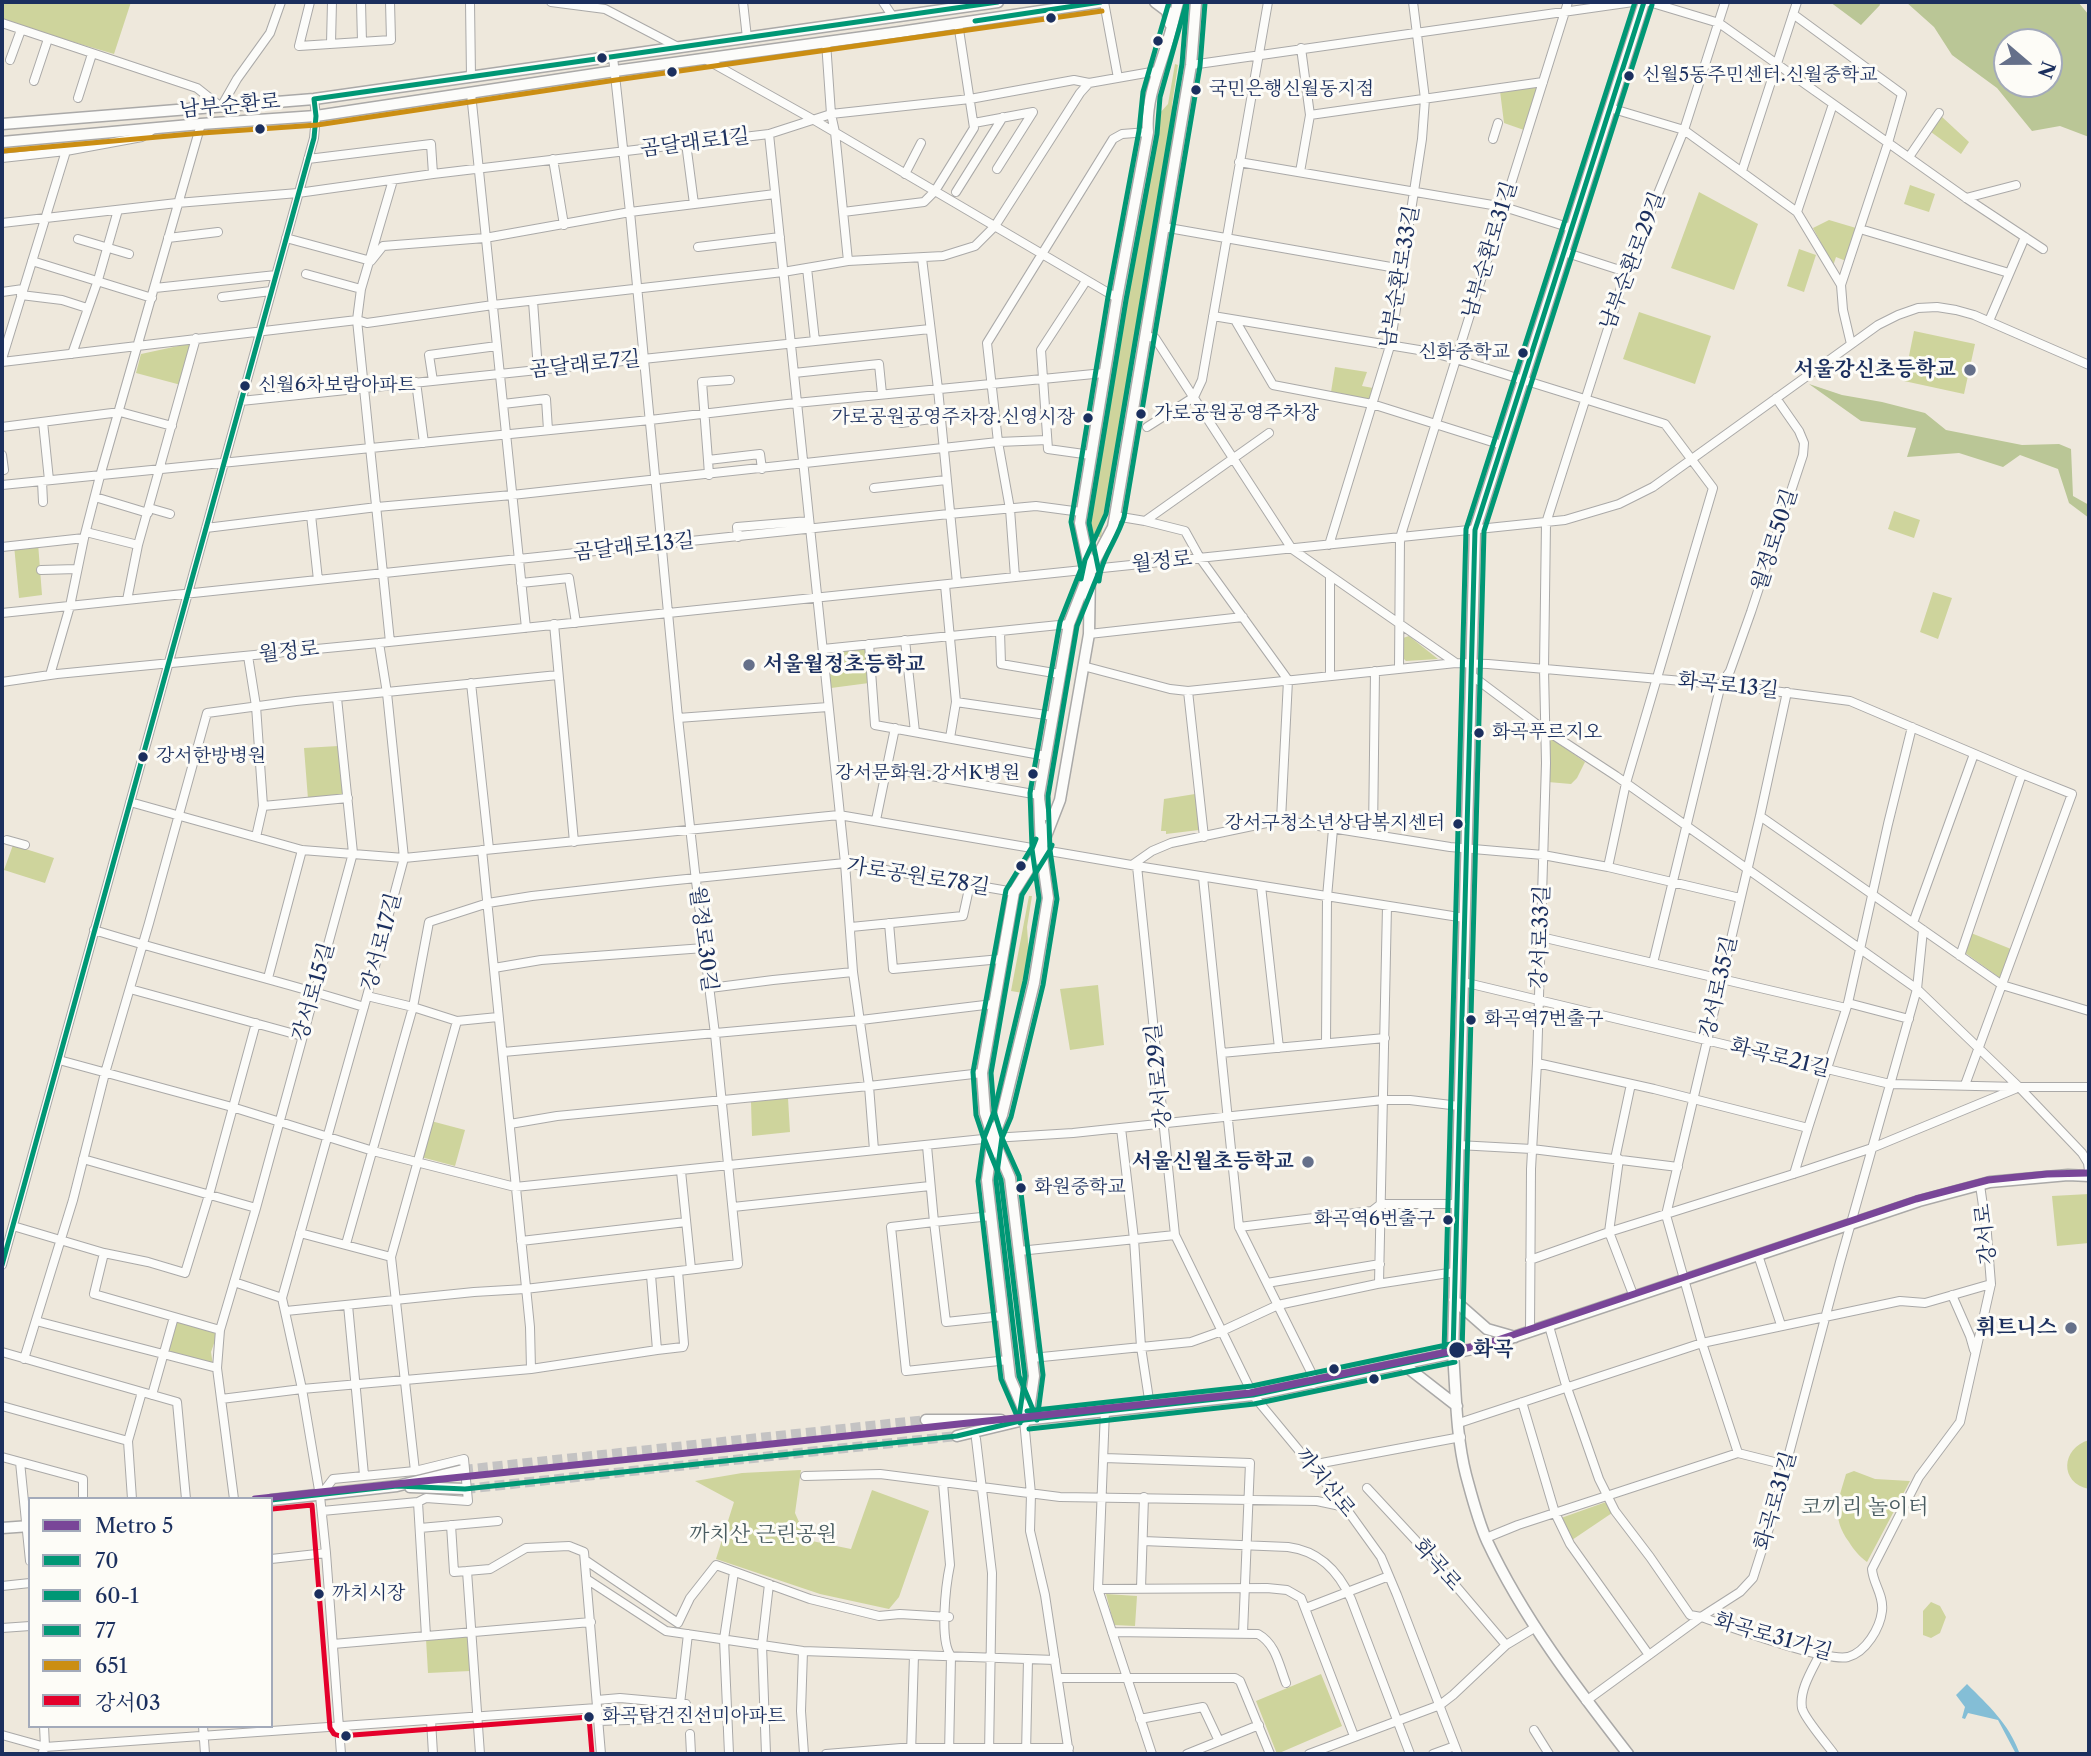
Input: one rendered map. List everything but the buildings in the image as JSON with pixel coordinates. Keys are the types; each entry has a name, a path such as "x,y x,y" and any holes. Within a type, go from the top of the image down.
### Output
{"main road":[{"name":"남부순환로","path":"2,124 314,99 893,17 966,4 998,2"},
{"name":"남부순환로","path":"2,145 26,145 155,128 316,116 1102,2"},
{"path":"1155,2 1167,11 1171,32"},
{"path":"1026,1420 1034,1376 1010,1178 985,1113 982,1073 1014,892 1041,849 1060,800 1089,634 1090,570 1080,518 1148,132 1147,121 1157,71 1178,2"},
{"path":"1026,1420 1010,1378 987,1180 993,1138 1002,1115 1034,983 1048,898 1041,849 1039,795 1060,674 1069,624 1090,570 1114,522 1191,65 1196,2"},
{"path":"1628,1754 1586,1701 1536,1627 1514,1593 1486,1538 1466,1473 1453,1353 1475,530 1646,2"},
{"path":"226,122 235,116 264,114 266,107 260,104"},
{"path":"1080,518 1087,542 1094,546 1100,544 1114,522"},
{"path":"1069,624 1075,614 1081,611 1087,618 1089,634"},
{"name":"강서로","path":"957,1436 1026,1420 1253,1395 1487,1346 1919,1200 1980,1185 2089,1173"},
{"path":"1454,1300 1487,1329 1515,1337"},
{"path":"1403,1364 1457,1406"},
{"name":"강서로","path":"926,1420 1026,1420"},
{"path":"273,1500 397,1486 463,1470"},
{"path":"397,1486 465,1489"},
{"path":"2,1528 28,1526"}],"street":[{"path":"2,23 197,88 220,107 270,33 281,2"},
{"path":"310,2 299,46 391,40 390,2"},
{"path":"331,43 332,2"},
{"path":"361,2 362,42"},
{"path":"470,2 471,78"},
{"path":"551,2 606,5 679,48"},
{"path":"743,2 747,38"},
{"path":"883,2 893,17"},
{"path":"1102,2 1118,78"},
{"path":"1147,427 1194,397 1202,380 1268,2"},
{"name":"남부순환로33길","path":"1329,545 1390,346 1414,192 1425,99 1413,2"},
{"name":"남부순환로31길","path":"1399,668 1400,538 1568,2"},
{"path":"1191,65 1633,2"},
{"path":"1646,2 1719,23 1966,198 2043,249"},
{"name":"남부순환로29길","path":"1544,669 1546,523 1626,272 1684,131 1726,2"},
{"path":"1742,171 1797,2"},
{"path":"1793,14 1902,94 1840,285"},
{"path":"843,212 924,202 935,191 974,128 958,23"},
{"path":"10,60 21,30"},
{"path":"34,81 48,39"},
{"path":"826,42 831,114 848,261"},
{"path":"1300,172 1310,115 1301,48"},
{"path":"78,98 92,54"},
{"name":"월정로30길","path":"613,57 678,718 710,988 738,1264 691,1269"},
{"path":"705,59 1117,298"},
{"name":"곰달래로1길","path":"2,223 177,203 298,193 478,168 769,134 831,114 970,99 1074,80 1089,83 1157,71"},
{"path":"1310,115 1543,82"},
{"path":"66,151 2,361 357,320 367,323 493,305 783,272 848,261 943,256 975,246 995,226 1089,83"},
{"path":"471,93 526,628"},
{"path":"2,1265 314,138 314,99"},
{"path":"1797,212 1833,104"},
{"path":"1610,108 1684,131 1797,212 1840,285 1851,344"},
{"path":"974,123 1033,112 997,169"},
{"path":"1909,158 1939,113"},
{"path":"956,192 1003,117"},
{"path":"1493,139 1498,123"},
{"path":"50,675 70,606 100,476 201,124"},
{"path":"2,158 66,151 142,137 155,128"},
{"path":"1015,577 1010,509 998,442 987,343 1113,139 1122,134 1148,132"},
{"path":"769,134 845,863 853,972 869,1086 874,1150"},
{"path":"686,143 694,204"},
{"path":"905,174 921,143"},
{"path":"308,159 431,144 433,174"},
{"path":"553,159 564,225"},
{"path":"1239,162 1504,207 1572,228"},
{"path":"390,642 357,320 361,289 393,180"},
{"path":"1966,198 2016,185"},
{"path":"370,261 383,246 485,237 630,212 775,194"},
{"path":"72,354 98,280 118,210"},
{"path":"1163,228 1402,269"},
{"path":"1860,229 2009,273"},
{"path":"168,238 218,232"},
{"path":"698,247 780,237"},
{"path":"1989,321 2025,237"},
{"path":"286,238 370,261"},
{"path":"78,239 129,254"},
{"path":"1564,252 1626,272"},
{"path":"922,258 957,583"},
{"path":"32,261 152,298"},
{"path":"807,268 815,341"},
{"path":"306,274 361,289"},
{"path":"155,288 276,275"},
{"path":"1086,281 1041,350 1048,449 1091,454"},
{"path":"2,292 22,292 87,308"},
{"path":"222,296 271,292"},
{"path":"533,301 538,370"},
{"name":"월정로","path":"2,682 1574,518 1619,504 1653,487 1878,324 1918,308 1956,310 1989,321 2089,365"},
{"path":"1213,316 1425,351 1665,424 1713,488 1626,783 1608,867"},
{"path":"1235,320 1273,384 1372,404 1502,445"},
{"name":"곰달래로7길","path":"241,401 930,329"},
{"path":"1145,336 1155,338 1292,549 1457,663"},
{"path":"127,600 138,545 196,338"},
{"path":"433,381 429,355 497,346"},
{"path":"794,373 879,364 882,394"},
{"path":"2,485 1104,373"},
{"path":"709,475 702,382 730,380"},
{"path":"416,382 424,443"},
{"name":"월정로50길","path":"1653,963 1721,684 1730,671 1803,455 1804,443 1799,431 1776,398"},
{"path":"503,404 546,399 548,430"},
{"path":"2,427 120,411 172,426"},
{"path":"901,423 939,418"},
{"path":"43,422 43,502"},
{"path":"1145,521 1269,433"},
{"path":"206,528 377,507 709,475 998,442 1047,440"},
{"path":"708,460 760,454 762,469"},
{"path":"2,455 4,470"},
{"path":"874,488 946,480"},
{"path":"95,497 170,514"},
{"path":"809,525 1036,506 1080,518"},
{"path":"311,515 318,580"},
{"path":"1114,522 1145,521 1185,531 1200,558 1288,680 1281,820"},
{"name":"곰달래로13길","path":"2,612 738,537 737,527 809,525"},
{"path":"2,547 85,535 138,545"},
{"path":"41,570 77,569"},
{"path":"1330,576 1330,676"},
{"path":"521,583 569,578 576,623"},
{"path":"945,584 956,702 950,738"},
{"path":"1089,634 1243,617"},
{"path":"554,624 573,842"},
{"path":"823,649 1069,624"},
{"path":"1000,631 1001,664 1060,674"},
{"path":"905,640 915,732"},
{"name":"강서로17길","path":"282,1298 404,858 387,693 379,643"},
{"path":"869,644 875,724 1046,756"},
{"path":"248,656 256,706 263,806 256,837"},
{"name":"화곡로13길","path":"1083,666 1170,690 1188,691 1457,663 1471,669 1544,669 1787,692 1850,701 2072,794 1965,1085"},
{"path":"1471,669 1546,730 1626,783 1917,989 2019,1087 2082,1153 2089,1173"},
{"name":"강서로33길","path":"1530,1332 1532,1149 1537,1063 1546,730 1544,669"},
{"path":"1373,835 1375,671"},
{"path":"24,1359 73,1200 105,1073 207,713 558,675"},
{"path":"471,683 498,1017 530,1327 531,1369"},
{"path":"1188,691 1204,837"},
{"name":"강서로35길","path":"1738,1453 1702,1343 1666,1215 1787,692"},
{"name":"강서로15길","path":"234,1497 217,1368 220,1330 256,1208 352,853 337,698"},
{"path":"956,702 1053,716"},
{"path":"678,718 828,707"},
{"path":"1794,1174 1847,1006 1912,727"},
{"path":"876,820 895,728"},
{"path":"1913,923 1974,754"},
{"path":"887,768 1039,795 1046,817 1051,816 1060,800"},
{"path":"1960,956 2022,775"},
{"path":"263,806 348,798"},
{"path":"130,802 302,850 404,858 839,815 1134,866 1465,918"},
{"path":"1760,816 2002,985 2089,1011"},
{"path":"1134,866 1152,851 1171,843 1281,820 1450,847 1543,855 1608,867 1740,898"},
{"path":"1326,1043 1327,897 1333,829"},
{"path":"7,840 25,845"},
{"path":"268,978 302,850"},
{"name":"가로공원로78길","path":"413,1007 429,922 488,903 845,863 1014,892"},
{"name":"강서로29길","path":"1134,866 1175,1235 1253,1395"},
{"path":"1203,877 1239,1227 1311,1372 1313,1384"},
{"path":"850,926 962,916 970,884"},
{"path":"1261,886 1279,1048"},
{"path":"1380,1283 1387,906"},
{"path":"889,923 893,969 1001,959"},
{"path":"94,930 364,1007"},
{"name":"화곡로31길","path":"1586,1701 1701,1617 1740,1592 1753,1578 1917,989 1923,930"},
{"path":"1541,937 1909,1019"},
{"path":"494,968 541,960 704,948"},
{"path":"710,988 853,972"},
{"name":"화곡로21길","path":"1463,982 1890,1084 2089,1087"},
{"path":"130,989 302,1036"},
{"path":"367,996 457,1021 498,1017"},
{"path":"503,1052 861,1020 993,1004"},
{"path":"346,1244 413,1007"},
{"path":"415,1471 391,1258 457,1021"},
{"path":"13,1226 185,1273 256,1023"},
{"path":"1221,1053 1385,1038"},
{"path":"59,1060 232,1107 373,1151 515,1187 1383,1100 1460,1106"},
{"path":"1537,1063 1808,1128"},
{"path":"510,1124 557,1116 982,1073"},
{"path":"1631,1084 1617,1159 1609,1232 1634,1297"},
{"path":"1530,1260 1872,1148 2019,1087"},
{"path":"1121,1128 1134,1239 1141,1347 1150,1406"},
{"path":"1458,1145 1532,1149 1678,1167"},
{"path":"927,1146 946,1322 1003,1316"},
{"path":"83,1159 256,1208"},
{"path":"286,1311 525,1289 691,1269 681,1171"},
{"name":"강서로","path":"1974,1360 1991,1283 1980,1185"},
{"path":"733,1207 930,1186"},
{"path":"1239,1227 1372,1211 1381,1204 1457,1204"},
{"path":"991,1216 891,1227 906,1371 1008,1360"},
{"path":"521,1241 686,1222"},
{"path":"300,1233 391,1258"},
{"path":"1019,1251 1175,1235"},
{"path":"104,1252 94,1294 220,1330"},
{"path":"1758,1255 1782,1325"},
{"path":"1267,1283 1380,1264"},
{"path":"220,1399 531,1369 683,1347 678,1271"},
{"path":"1032,1359 1191,1342 1278,1305 1380,1283 1455,1272"},
{"path":"651,1275 657,1350"},
{"path":"234,1282 282,1298 286,1311 322,1511 341,1754"},
{"path":"1459,1423 1702,1343 1900,1301 1925,1303 1991,1283"},
{"path":"1952,1295 1973,1345 1974,1360"},
{"path":"348,1305 364,1475"},
{"path":"152,1395 174,1317"},
{"path":"36,1321 217,1368"},
{"path":"1549,1326 1599,1479 1615,1511 1690,1615 1701,1617"},
{"path":"2,1352 177,1402 186,1497"},
{"name":"화곡로31가길","path":"1701,1617 1820,1654 1847,1657 1869,1642 1882,1614 1883,1601 1872,1577 1872,1569 1919,1477 1960,1422 1974,1360"},
{"path":"132,1497 128,1441 142,1392"},
{"name":"까치산로","path":"1253,1395 1345,1507 1381,1557 1456,1750"},
{"path":"1522,1402 1555,1513 1570,1544 1649,1655"},
{"path":"2,1406 128,1441"},
{"path":"1105,1410 1098,1588 1152,1754"},
{"path":"825,1754 1069,1751 1045,1595 1030,1531 1031,1494 1026,1420"},
{"path":"1311,1465 1461,1437"},
{"path":"976,1439 992,1573 989,1751"},
{"path":"1486,1538 1738,1453 1786,1465"},
{"path":"2,1457 83,1479 83,1497"},
{"path":"1104,1458 1250,1463 1242,1633"},
{"path":"320,1496 333,1479 415,1471 464,1459 468,1501 426,1499 322,1511"},
{"path":"20,1462 28,1519"},
{"path":"805,1476 880,1474 1060,1497 1317,1502 1345,1507"},
{"path":"943,1483 950,1565 947,1617 947,1650 951,1656 949,1751"},
{"name":"화곡로","path":"1367,1488 1433,1559 1506,1645"},
{"path":"1141,1588 1144,1497"},
{"path":"418,1502 426,1636"},
{"path":"420,1528 498,1521"},
{"path":"451,1525 454,1572 490,1569 526,1548 569,1546 688,1634 803,1651 1055,1660"},
{"path":"1143,1541 1287,1546 1303,1549 1325,1562 1348,1591 1410,1754"},
{"path":"273,1559 326,1553"},
{"path":"585,1556 601,1754"},
{"path":"677,1628 690,1598 716,1565 810,1599 879,1616 900,1614 947,1617"},
{"path":"467,1571 481,1754"},
{"path":"729,1754 724,1639 734,1572"},
{"path":"1306,1608 1389,1576"},
{"path":"588,1580 656,1626 666,1631 677,1628"},
{"path":"2,1586 28,1583"},
{"path":"766,1754 762,1645 769,1584"},
{"path":"1098,1588 1287,1590 1301,1598 1354,1736"},
{"path":"333,1644 591,1622"},
{"path":"2,1628 28,1626"},
{"path":"1309,1754 1440,1704 1506,1645 1536,1627"},
{"path":"1112,1632 1258,1634 1272,1646 1286,1683"},
{"path":"2,1735 44,1751 204,1736 478,1717 597,1704 620,1698 683,1704 688,1634"},
{"path":"803,1651 801,1711 804,1754"},
{"path":"1820,1654 1807,1679 1802,1710 1835,1754"},
{"path":"911,1751 914,1655"},
{"path":"1026,1751 1028,1659"},
{"path":"1058,1678 1235,1678 1240,1681 1270,1754"},
{"path":"1140,1719 1203,1707 1219,1741"},
{"path":"598,1721 658,1719"},
{"path":"431,1720 433,1754"},
{"path":"1187,1754 1259,1725"},
{"path":"44,1728 44,1751"},
{"path":"203,1728 205,1754"},
{"path":"1534,1730 1549,1754"},
{"path":"690,1734 691,1754"},
{"path":"1433,1754 1456,1750"}],"green space":[{"path":"2,2 131,2 114,54 2,21"},
{"path":"1830,2 1879,2 1880,5 1861,25"},
{"path":"1906,2 2078,2 2089,15 2089,137 2060,126 2032,131 2005,98 2063,98 2063,28 1993,28 1993,85 1952,55 1934,27"},
{"path":"1175,64 1178,65 1172,105 1177,117 1141,324 1128,375 1101,537 1088,536 1122,321 1159,114 1168,104"},
{"path":"1539,86 1524,130 1504,123 1500,91"},
{"path":"1941,116 1969,142 1961,154 1931,132"},
{"path":"1910,185 1935,194 1929,212 1904,204"},
{"path":"1699,192 1758,224 1734,290 1671,268"},
{"path":"1829,220 1856,228 1846,261 1836,257 1833,266 1813,228"},
{"path":"1799,249 1816,255 1804,292 1787,286"},
{"path":"1639,312 1711,336 1695,384 1623,359"},
{"path":"1914,331 1975,344 1964,394 1904,381"},
{"path":"192,343 181,385 136,373 141,354"},
{"path":"1335,367 1367,372 1362,386 1373,388 1369,401 1331,392"},
{"path":"1809,384 1842,395 1925,413 1946,430 2022,445 2059,444 2071,449 2073,496 2089,505 2089,518 2069,503 2058,469 2020,455 2003,467 1959,453 1907,457 1916,428 1861,421"},
{"path":"1894,511 1920,520 1914,538 1888,529"},
{"path":"38,543 42,595 19,598 14,545"},
{"path":"1933,592 1952,598 1938,639 1920,632"},
{"path":"1409,636 1438,659 1406,661 1403,658 1403,638"},
{"path":"866,646 869,683 831,688 827,651"},
{"path":"1549,737 1585,762 1571,784 1548,782"},
{"path":"338,746 344,796 308,799 304,748"},
{"path":"1195,794 1199,830 1166,834 1166,831 1161,831 1164,799"},
{"path":"13,845 54,858 45,883 4,870"},
{"path":"1029,896 1032,896 1027,927 1029,956 1023,993 1011,991"},
{"path":"1971,933 2011,949 2000,978 1964,952"},
{"path":"1098,985 1104,1045 1070,1050 1060,989"},
{"path":"788,1098 790,1132 752,1136 751,1102"},
{"path":"431,1121 465,1130 455,1166 421,1157"},
{"path":"2089,1194 2089,1243 2057,1246 2052,1196"},
{"path":"177,1320 218,1332 211,1352 213,1365 167,1353"},
{"path":"2089,1440 2089,1489 2072,1480 2067,1465 2073,1450"},
{"name":"까치산 근린공원","path":"801,1470 795,1513 807,1540 851,1549 872,1490 929,1511 899,1597 889,1609 820,1594 716,1559 734,1502 695,1481 742,1473"},
{"name":"코끼리 놀이터","path":"1854,1471 1875,1479 1910,1481 1867,1562 1843,1533 1838,1517 1846,1474"},
{"path":"1606,1502 1612,1513 1572,1540 1561,1518"},
{"path":"1106,1594 1137,1596 1135,1626 1114,1625"},
{"path":"1931,1602 1940,1606 1946,1617 1940,1633 1931,1638 1923,1635 1923,1611"},
{"path":"468,1636 470,1671 428,1673 426,1639"},
{"path":"1321,1674 1342,1726 1277,1754 1256,1701"}],"water":[{"path":"1967,1684 1997,1715 2019,1752 2024,1754 2016,1754 1998,1720 1968,1713 1965,1719 1962,1718 1965,1707 1956,1695"}],"tunnel":[{"path":"463,1470 926,1420"},
{"path":"465,1489 957,1436"}],"metro line":[{"name":"5","path":"273,1497 1250,1393 1486,1344 1916,1199 1988,1180 2089,1173"}],"transit line":[{"name":"70","path":"2,1265 314,138 314,99 998,2"},
{"name":"70","path":"975,21 1101,2"},
{"name":"77","path":"1020,1423 1001,1379 978,1181 984,1139 976,1115 973,1072 1006,890 1032,847 1030,793 1060,622 1081,569 1071,522 1139,131 1143,92 1169,2"},
{"name":"77","path":"1081,579 1085,560 1106,514 1182,64 1187,2"},
{"name":"77","path":"1444,1353 1466,529 1635,2"},
{"name":"70","path":"1453,1353 1475,530 1644,2"},
{"name":"60-1","path":"1099,581 1124,517 1200,66 1205,3"},
{"name":"60-1","path":"1036,1417 1019,1376 996,1180 1002,1137 994,1111 991,1073 1022,895 1050,850 1048,796 1077,626 1099,572 1089,523 1157,134 1160,97 1186,4"},
{"name":"60-1","path":"1462,1353 1484,531 1652,5"},
{"name":"651","path":"3,151 317,125 1102,11"},
{"name":"77","path":"1019,1418 1025,1376 1001,1180 984,1138 994,1112 1025,981 1039,898 1032,849 1036,839"},
{"name":"60-1","path":"1037,1420 1043,1375 1019,1176 1002,1138 1011,1117 1043,985 1057,899 1050,850 1052,845"},
{"name":"77","path":"1027,1411 1252,1386 1451,1344"},
{"name":"70","path":"273,1500 397,1486 465,1489 957,1436 1024,1420 1253,1395 1453,1353"},
{"name":"60-1","path":"1029,1429 1254,1404 1455,1362"},
{"name":"강서03","path":"273,1509 312,1505 330,1728 334,1734 340,1736 589,1717 592,1754"}],"place":[{"name":"신월5동주민센터.신월중학교","path":"1629,76"},
{"name":"국민은행신월동지점","path":"1196,90"},
{"name":"신화중학교","path":"1523,353"},
{"name":"서울강신초등학교","path":"1970,370"},
{"name":"신월6차보람아파트","path":"245,386"},
{"name":"가로공원공영주차장","path":"1141,414"},
{"name":"가로공원공영주차장.신영시장","path":"1088,418"},
{"name":"서울월정초등학교","path":"749,665"},
{"name":"화곡푸르지오","path":"1479,733"},
{"name":"강서한방병원","path":"143,757"},
{"name":"강서문화원.강서K병원","path":"1033,774"},
{"name":"강서구청소년상담복지센터","path":"1458,824"},
{"name":"화곡역7번출구","path":"1471,1020"},
{"name":"서울신월초등학교","path":"1308,1162"},
{"name":"화원중학교","path":"1021,1188"},
{"name":"화곡역6번출구","path":"1448,1220"},
{"name":"휘트니스","path":"2071,1328"},
{"name":"화곡","path":"1457,1350"},
{"name":"까치시장","path":"319,1594"},
{"name":"화곡탑건진선미아파트","path":"589,1717"}]}
